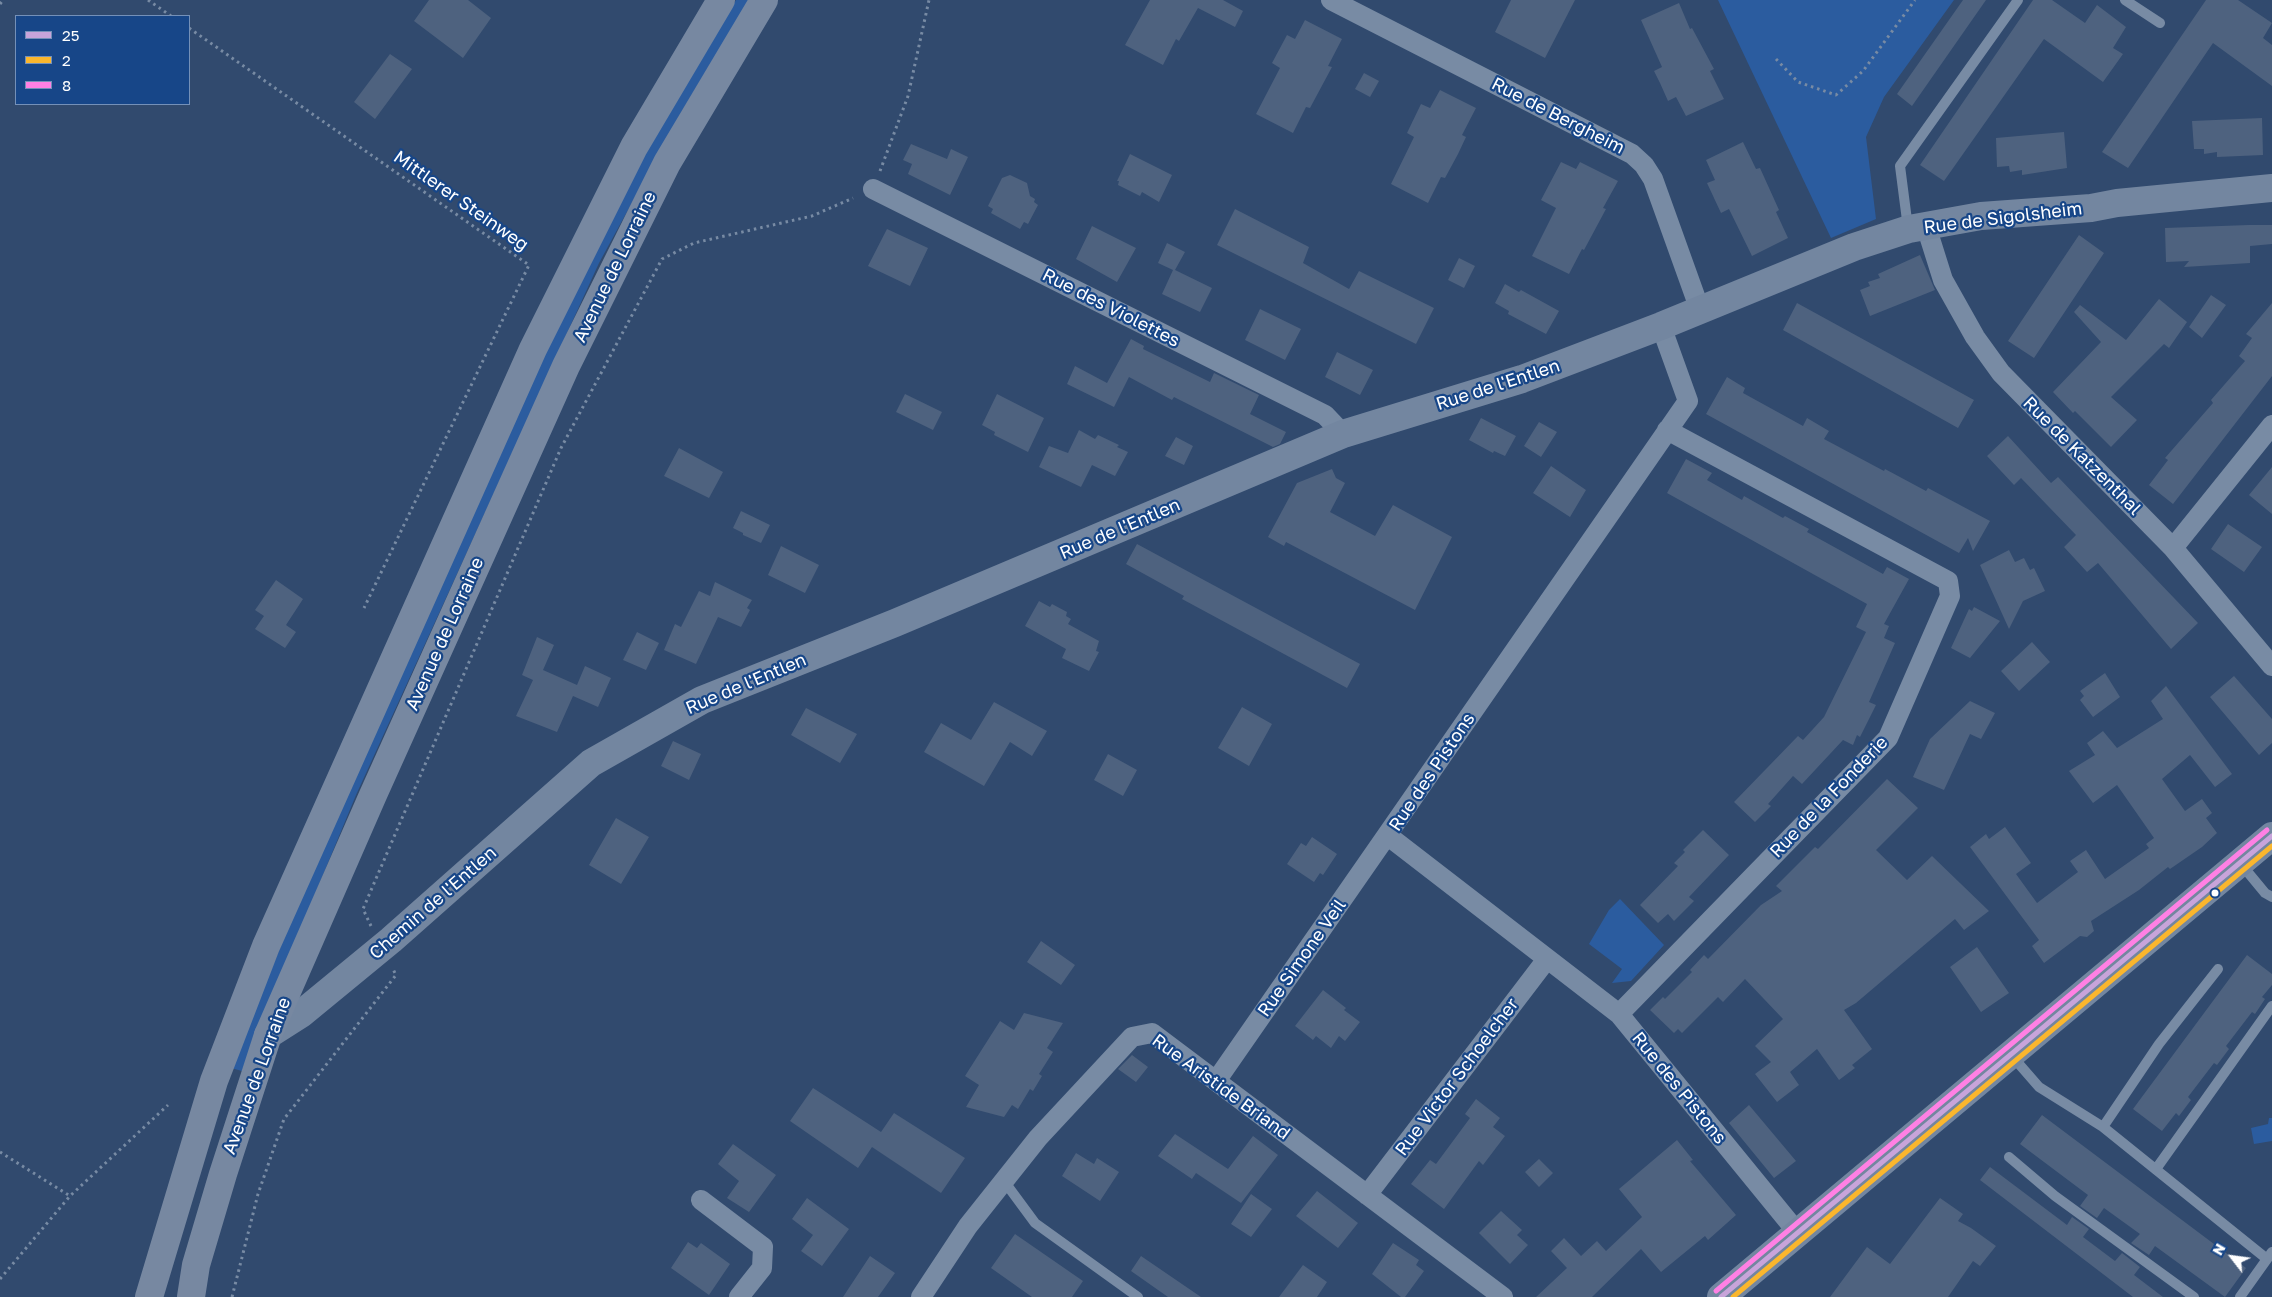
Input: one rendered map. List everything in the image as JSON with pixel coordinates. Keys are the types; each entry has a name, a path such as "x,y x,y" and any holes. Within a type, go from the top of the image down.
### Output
{"main road":[{"name":"Avenue de Lorraine","path":"149,1297 214,1081 266,946 533,348 634,147 721,0"},
{"name":"Avenue de Lorraine","path":"191,1297 196,1265 220,1183 268,1035 430,667 566,366 667,163 764,0"}],"street":[{"name":"Rue de Bergheim","path":"1331,0 1632,154 1644,165 1653,179 1700,310"},
{"name":"Rue de Sigolsheim","path":"1661,326 1854,247 1917,227 1981,216 2091,208 2117,203 2272,188"},
{"name":"Rue des Violettes","path":"873,189 1325,415 1343,434"},
{"name":"Rue de Katzenthal","path":"1917,227 1942,280 1975,337 2001,373 2173,548 2272,666"},
{"name":"Rue de l'Entlen","path":"592,763 702,700 895,623 1343,434 1522,379 1661,326"},
{"name":"Rue des Pistons","path":"1661,326 1688,401 1387,835 1619,1014 1797,1232"},
{"path":"2173,548 2272,425"},
{"name":"Rue de la Fonderie","path":"1619,1014 1888,738 1950,596 1948,581 1667,430"},
{"name":"Chemin de l'Entlen","path":"268,1035 301,1014 381,949 592,763"},
{"name":"Rue Simone Veil","path":"1216,1081 1387,835"},
{"path":"1721,1297 2256,850"},
{"name":"Rue Victor Schoelcher","path":"1368,1195 1547,959"},
{"name":"Rue Aristide Briand","path":"921,1297 968,1226 1038,1138 1132,1037 1152,1033 1503,1297"},
{"path":"701,1200 763,1247 762,1268 739,1297"}],"lane":[{"path":"1917,227 1900,166 2018,0"},
{"path":"2126,0 2160,23"},
{"path":"2256,850 2265,893 2272,897"},
{"path":"2103,1127 2159,1044 2218,969"},
{"path":"2156,1169 2272,1006"},
{"path":"2011,1055 2039,1087 2103,1127 2269,1256 2240,1297"},
{"path":"2009,1158 2055,1196 2194,1297"},
{"path":"1004,1181 1035,1223 1138,1297"}],"path":[{"path":"0,4 3,0"},
{"path":"148,0 170,15"},
{"path":"232,1297 258,1194 284,1119 396,975 381,949 363,909 561,448 662,259 694,242 812,216 873,189 908,96 928,0"},
{"path":"1776,59 1798,82 1836,95 1863,71 1915,0"},
{"name":"Mittlerer Steinweg","path":"190,29 529,265 364,608"},
{"path":"0,1279 70,1196 168,1105"},
{"path":"0,1152 70,1196"}],"shaded area":[{"path":"736,0 749,0 682,111 599,263 356,795 242,1071 231,1068 322,845 580,274 660,125"},
{"path":"1718,0 1954,0 1884,97 1866,137 1876,219 1831,238"},
{"path":"1620,899 1664,945 1631,981 1612,983 1622,969 1589,944 1609,910"},
{"path":"2269,1118 2272,1118 2272,1141 2254,1144 2251,1128 2268,1124"}],"building":[{"path":"429,0 468,0 491,18 463,58 414,21"},
{"path":"1150,0 1223,0 1243,11 1235,27 1198,8 1179,41 1176,39 1163,65 1125,45"},
{"path":"1511,0 1575,0 1545,58 1495,32"},
{"path":"1963,0 1986,0 1912,106 1897,94"},
{"path":"2033,0 2052,0 2085,23 2097,5 2126,27 2113,48 2123,54 2103,82 2044,39 1944,181 1920,165"},
{"path":"2206,0 2238,0 2272,23 2263,38 2272,45 2272,86 2213,43 2128,168 2102,152"},
{"path":"1679,3 1690,29 1692,28 1714,69 1710,71 1724,99 1686,116 1676,97 1668,101 1654,71 1662,67 1641,20"},
{"path":"1305,20 1342,39 1328,66 1332,67 1310,108 1306,107 1293,133 1256,114 1280,68 1272,63 1287,35 1295,39"},
{"path":"390,54 412,69 375,119 354,102"},
{"path":"1364,73 1379,81 1370,97 1355,89"},
{"path":"1440,90 1476,108 1462,135 1466,137 1458,154 1445,178 1441,177 1428,203 1391,184 1414,137 1407,133 1421,104 1430,108"},
{"path":"2262,118 2263,155 2217,157 2217,152 2204,154 2204,149 2194,149 2192,121"},
{"path":"2064,132 2067,168 2022,175 2022,170 2010,172 2009,166 1997,167 1996,138"},
{"path":"1743,142 1756,169 1760,168 1779,210 1776,212 1788,238 1752,256 1729,209 1721,213 1707,183 1715,180 1706,160"},
{"path":"911,144 947,159 951,149 968,157 950,195 908,174 912,164 903,160"},
{"path":"1130,154 1172,175 1159,202 1142,192 1140,196 1118,185 1119,181 1117,181"},
{"path":"1561,162 1576,169 1580,162 1618,181 1603,208 1606,209 1569,274 1532,256 1556,208 1541,200"},
{"path":"1010,175 1027,183 1030,196 1035,199 1034,202 1038,205 1028,224 1024,222 1020,229 991,213 993,209 988,206 1002,178"},
{"path":"1235,209 1309,247 1303,263 1349,289 1359,271 1434,308 1416,344 1217,245"},
{"path":"2272,225 2272,244 2250,246 2250,263 2184,267 2189,261 2166,262 2165,228"},
{"path":"1092,226 1136,248 1117,282 1076,259"},
{"path":"887,229 928,248 910,286 868,266"},
{"path":"2079,235 2104,253 2034,358 2008,341"},
{"path":"1167,243 1185,252 1175,270 1212,288 1200,312 1162,294 1173,270 1158,263"},
{"path":"1920,255 1935,290 1870,316 1860,290 1870,286 1868,282 1880,278 1878,274"},
{"path":"1459,258 1475,266 1464,288 1448,280"},
{"path":"1505,284 1519,292 1521,290 1559,311 1546,334 1508,314 1509,311 1495,303"},
{"path":"2211,295 2226,305 2202,338 2189,327"},
{"path":"2159,299 2187,322 2169,348 2164,344 2111,397 2137,420 2111,447 2053,392 2101,342 2074,312 2080,305 2126,340"},
{"path":"1797,303 1974,400 1958,428 1783,330"},
{"path":"2272,303 2272,376 2173,504 2149,485 2168,460 2165,458 2213,403 2211,400 2245,361 2239,356 2252,338 2246,334"},
{"path":"1260,309 1301,329 1285,360 1245,340"},
{"path":"1131,339 1144,346 1143,349 1210,382 1214,373 1259,395 1250,414 1286,432 1280,444 1273,447 1174,397 1172,400 1129,377 1114,407 1067,384 1075,366 1107,383"},
{"path":"1337,352 1373,370 1360,395 1325,377"},
{"path":"1727,377 1745,388 1743,393 1803,426 1807,418 1829,431 1824,439 1926,491 1928,488 1990,521 1973,551 1968,538 1959,553 1706,414"},
{"path":"905,394 942,412 933,430 896,412"},
{"path":"997,394 1044,418 1028,452 994,435 995,432 982,425"},
{"path":"1481,418 1516,436 1505,456 1494,451 1493,453 1469,440"},
{"path":"1539,422 1557,432 1541,457 1524,446"},
{"path":"1079,430 1095,439 1098,435 1119,445 1117,447 1128,452 1115,476 1092,465 1081,487 1039,467 1049,446 1068,453"},
{"path":"2008,436 2051,483 2058,477 2198,623 2171,649 2098,563 2087,572 2064,547 2076,535 2021,478 2014,485 1987,456"},
{"path":"1176,437 1193,446 1184,465 1165,456"},
{"path":"679,448 723,472 709,498 664,476"},
{"path":"1686,459 1712,473 1707,480 1742,500 1744,496 1783,518 1785,516 1809,529 1807,532 1883,574 1887,567 1909,579 1884,624 1889,626 1884,638 1895,643 1869,702 1876,705 1860,737 1857,735 1853,745 1843,740 1802,784 1793,776 1768,804 1771,806 1755,822 1734,802 1798,736 1803,740 1824,717 1866,632 1856,627 1867,604 1667,493"},
{"path":"1551,466 1586,490 1570,517 1533,493"},
{"path":"2272,467 2272,514 2249,495"},
{"path":"1332,469 1336,478 1345,483 1330,512 1375,536 1393,505 1452,537 1415,610 1286,542 1284,546 1268,537 1297,483"},
{"path":"741,511 770,525 761,543 733,528"},
{"path":"2228,524 2262,547 2244,572 2211,549"},
{"path":"1137,544 1360,664 1347,688 1182,599 1184,596 1126,564"},
{"path":"781,546 819,565 805,593 768,575"},
{"path":"2009,550 2015,562 2024,558 2030,570 2034,568 2045,591 2023,601 2009,629 1980,565"},
{"path":"276,580 303,599 286,625 296,632 285,648 255,629 264,616 255,610"},
{"path":"715,582 752,600 747,608 750,610 741,627 718,617 696,664 664,650 675,624 681,627 699,591 710,596"},
{"path":"1039,601 1050,607 1052,604 1067,612 1066,616 1071,619 1068,624 1099,641 1096,651 1099,652 1089,671 1062,658 1066,649 1025,626"},
{"path":"1974,607 2000,621 1970,658 1951,648 1969,609 1972,611"},
{"path":"637,632 659,643 646,670 623,660"},
{"path":"537,637 554,645 543,670 577,685 585,666 611,678 598,707 573,696 557,732 516,716 533,680 522,675"},
{"path":"2032,642 2050,662 2019,691 2001,671"},
{"path":"2105,673 2120,697 2093,717 2080,700 2084,696 2080,691"},
{"path":"2234,676 2272,719 2272,743 2259,755 2210,697"},
{"path":"2166,686 2232,774 2215,787 2190,755 2162,779 2185,811 2202,799 2212,813 2206,818 2217,833 2202,847 2170,869 2168,867 2139,890 2091,921 2094,931 2087,937 2080,936 2044,963 2032,946 2039,940 1970,847 1986,834 1989,839 2005,827 2031,863 2016,874 2037,903 2078,872 2070,861 2086,850 2105,879 2149,848 2146,844 2154,838 2117,785 2093,803 2069,771 2095,755 2087,743 2103,731 2117,748 2163,719 2151,701"},
{"path":"1970,701 1995,713 1981,739 1970,734 1944,790 1913,777 1930,739"},
{"path":"994,702 1047,731 1032,756 1010,742 984,786 924,752 941,723 971,740"},
{"path":"1242,707 1272,724 1249,766 1218,748"},
{"path":"806,708 857,734 840,763 791,735"},
{"path":"673,741 701,754 689,780 661,766"},
{"path":"1108,754 1137,770 1123,796 1094,780"},
{"path":"1887,779 1918,808 1876,850 1907,880 1932,856 1989,911 1964,930 1955,919 1856,1003 1844,1010 1872,1049 1852,1065 1855,1068 1839,1080 1817,1049 1790,1072 1799,1085 1777,1102 1755,1074 1771,1062 1755,1046 1783,1019 1745,979 1723,1002 1718,997 1682,1033 1678,1029 1674,1033 1650,1010 1663,997 1665,999 1692,972 1690,970 1704,955 1708,959 1761,905 1782,891 1776,886 1815,847 1818,849"},
{"path":"616,818 649,837 621,884 589,865"},
{"path":"1703,830 1729,855 1689,897 1694,901 1674,921 1668,914 1658,923 1640,905 1678,866 1674,863 1685,852 1683,850"},
{"path":"1312,837 1337,854 1323,875 1320,873 1314,882 1287,864 1301,843 1306,846"},
{"path":"1041,941 1075,965 1061,985 1027,962"},
{"path":"1977,947 2009,993 1981,1012 1950,967"},
{"path":"2247,955 2272,974 2272,985 2262,997 2265,999 2255,1014 2252,1012 2226,1046 2229,1049 2217,1065 2214,1063 2188,1097 2191,1100 2179,1116 2176,1113 2162,1131 2133,1109"},
{"path":"1323,990 1360,1022 1345,1041 1339,1036 1331,1048 1316,1036 1313,1040 1295,1026"},
{"path":"1024,1013 1063,1023 1047,1048 1053,1052 1039,1074 1042,1076 1033,1091 1030,1089 1018,1109 1012,1105 1004,1117 966,1107 979,1085 965,1076 1000,1021 1014,1030"},
{"path":"1132,1055 1148,1067 1136,1082 1118,1069"},
{"path":"813,1088 881,1132 894,1113 965,1158 941,1193 872,1147 858,1168 790,1121"},
{"path":"1476,1099 1500,1118 1493,1127 1505,1136 1483,1165 1479,1161 1444,1209 1411,1184 1430,1160 1436,1164 1470,1118 1465,1114"},
{"path":"1749,1105 1796,1161 1774,1178 1729,1123"},
{"path":"2042,1115 2246,1268 2225,1297 2155,1246 2149,1255 2131,1243 2140,1234 2104,1208 2097,1218 2080,1206 2088,1195 2020,1144"},
{"path":"1175,1134 1228,1169 1253,1136 1278,1155 1241,1203 1196,1173 1192,1179 1158,1156"},
{"path":"1677,1140 1693,1160 1690,1161 1736,1215 1708,1240 1705,1236 1661,1272 1641,1249 1592,1297 1536,1297 1567,1268 1551,1251 1564,1238 1581,1256 1597,1241 1606,1251 1642,1217 1619,1189"},
{"path":"733,1144 776,1175 749,1212 727,1198 739,1181 718,1164"},
{"path":"1076,1153 1094,1164 1097,1158 1119,1172 1100,1201 1062,1176"},
{"path":"1539,1159 1553,1173 1539,1187 1525,1172"},
{"path":"1990,1167 2067,1225 2072,1217 2089,1229 2083,1237 2115,1261 2122,1253 2140,1267 2134,1275 2163,1297 2133,1297 1980,1180"},
{"path":"1317,1191 1358,1223 1338,1248 1296,1216"},
{"path":"1251,1194 1272,1209 1251,1237 1231,1224"},
{"path":"807,1198 849,1229 822,1266 801,1251 813,1235 792,1219"},
{"path":"1940,1198 1963,1214 1958,1221 1996,1246 1980,1266 1973,1261 1948,1297 1830,1297 1867,1247 1890,1264"},
{"path":"1501,1211 1522,1230 1517,1235 1528,1245 1510,1264 1479,1233"},
{"path":"1015,1234 1083,1281 1072,1297 1032,1297 991,1268"},
{"path":"688,1242 697,1248 701,1243 730,1264 709,1295 671,1268"},
{"path":"1393,1243 1419,1260 1416,1265 1424,1271 1405,1297 1401,1297 1372,1274"},
{"path":"870,1256 895,1273 878,1297 843,1297"},
{"path":"1141,1256 1201,1297 1168,1297 1131,1271"},
{"path":"1303,1265 1327,1282 1317,1297 1279,1297"}],"transit line":[{"name":"8","path":"1716,1291 2267,830"},
{"name":"25","path":"1721,1297 2272,836"},
{"name":"2","path":"1733,1297 2272,846"}]}
